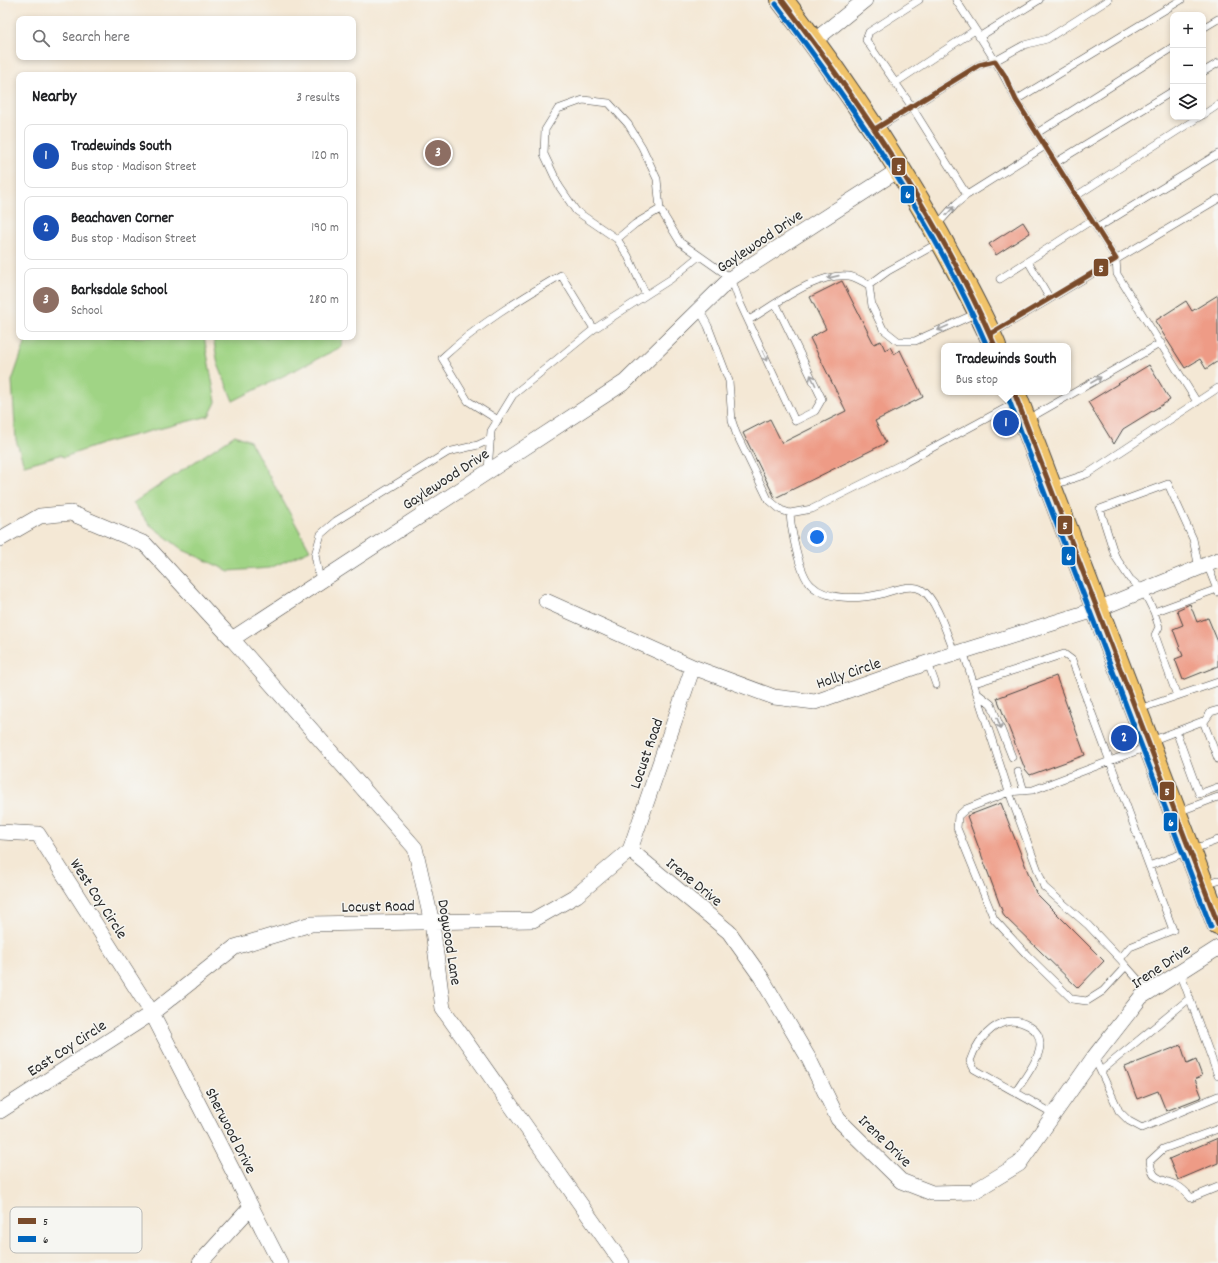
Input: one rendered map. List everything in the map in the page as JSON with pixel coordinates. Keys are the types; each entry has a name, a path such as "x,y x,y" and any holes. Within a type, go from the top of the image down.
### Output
{"main road":[{"path":"782,0 814,41 876,129 938,234 993,340"},
{"path":"1019,404 1190,851 1210,882 1218,921"}],"street":[{"path":"814,41 865,0"},
{"name":"Gaylewood Drive","path":"232,639 625,382 731,278 900,169"},
{"path":"0,539 40,516 71,513 145,544 232,639"},
{"name":"Holly Circle","path":"546,600 693,667 774,696 814,702 928,663 1098,609 1208,564"},
{"name":"Dogwood Lane","path":"232,639 415,848 432,923 443,1009 622,1263"},
{"name":"Locust Road","path":"152,1013 235,947 311,924 533,920 577,895 630,850 693,667"},
{"name":"West Coy Circle","path":"0,832 38,834 152,1013"},
{"name":"Irene Drive","path":"630,850 728,932 762,977 808,1059 838,1119 901,1181 932,1193 973,1192 1020,1164 1094,1056 1141,997 1218,948"},
{"name":"East Coy Circle","path":"0,1111 152,1013"},
{"name":"Sherwood Drive","path":"152,1013 280,1263"},
{"path":"200,1263 250,1207"}],"lane":[{"path":"919,0 868,32 866,40 912,106 967,195"},
{"path":"957,0 974,30 1005,76 1016,100 1116,259 1117,274 1197,402"},
{"path":"979,37 1039,0"},
{"path":"876,129 979,64 995,61 1024,46 1047,39 1108,0"},
{"path":"1016,100 1181,0"},
{"path":"1206,26 1218,19"},
{"path":"895,83 974,30"},
{"path":"1037,133 1171,48"},
{"path":"1206,70 1218,63"},
{"path":"1055,163 1170,93"},
{"path":"646,295 628,256 618,239 576,211 559,186 544,154 544,130 558,109 583,100 608,103 628,124 657,179 660,209 680,242 731,278 740,303 795,421 815,411 822,399 776,304"},
{"path":"1206,113 1218,105"},
{"path":"1076,196 1194,120"},
{"path":"869,285 938,234 956,204 967,195 1045,146"},
{"path":"1097,228 1218,154"},
{"path":"993,340 1050,299 1218,199"},
{"path":"618,239 635,224 660,209"},
{"path":"1000,279 1092,220"},
{"path":"488,471 491,431 513,395 594,329 671,279 699,256"},
{"path":"1028,261 1050,299"},
{"path":"498,420 468,401 442,358 460,342 506,307 561,275 594,329"},
{"path":"748,320 814,282 837,275 852,276 869,285"},
{"path":"869,285 872,306 883,329 898,341 916,341 979,312"},
{"path":"699,309 708,326 729,381 732,420 736,433 768,499 781,510 790,513 812,509 1019,404 1040,395"},
{"path":"1071,382 1161,343"},
{"path":"1051,486 1087,474 1218,388"},
{"path":"320,581 316,555 317,548 321,534 336,521 448,452 478,446 490,439"},
{"path":"1154,612 1217,590 1208,564 1193,539 1168,484 1100,509 1115,556 1130,579 1143,590 1154,612 1159,628 1155,635 1177,696"},
{"path":"790,513 792,535 809,584 817,590 846,598 876,595 903,588 914,587 922,590 932,600 974,683 1010,792 1044,887 1088,925 1149,992"},
{"path":"974,683 1064,654 1072,660 1108,760 1173,930 1130,947 1120,959"},
{"path":"928,663 936,686"},
{"path":"1137,710 1218,682"},
{"path":"978,694 992,704 1012,757"},
{"path":"1126,966 1103,991 1087,1001 1072,999 1027,955 994,919 957,828 958,816 966,809 1010,792 1033,790 1150,744 1176,731 1204,722 1211,712 1218,710"},
{"path":"1204,722 1218,759"},
{"path":"1176,731 1199,794 1218,787"},
{"path":"1018,772 1024,791"},
{"path":"1176,812 1218,797"},
{"path":"1149,866 1218,840"},
{"path":"1180,972 1218,1076"},
{"path":"1101,1072 1190,998"},
{"path":"1016,1093 1038,1054 1040,1044 1039,1035 1032,1028 1024,1024 1011,1021 999,1024 988,1031 974,1048 970,1061 974,1068 1016,1093 1054,1114"},
{"path":"1094,1056 1119,1111 1129,1121 1142,1128 1218,1096"},
{"path":"1218,1129 1163,1149 1150,1161 1151,1171 1157,1178 1178,1186 1191,1198 1218,1187"}],"green space":[{"path":"26,340 205,340 216,402 209,416 104,443 64,457 60,455 24,465 16,440 12,381"},
{"path":"214,340 342,340 341,347 233,401 218,364"},
{"path":"235,435 250,441 310,550 270,568 229,571 183,550 149,524 133,503"}],"building":[{"path":"1023,222 1030,233 996,255 989,244"},
{"path":"842,281 874,344 881,341 885,350 890,347 894,354 900,350 923,397 875,421 886,443 775,498 743,433 770,419 782,443 846,411 810,338 826,329 810,297"},
{"path":"1218,295 1218,361 1206,369 1200,359 1185,368 1155,321 1186,301 1192,311"},
{"path":"1149,365 1170,400 1123,429 1114,444 1088,402"},
{"path":"1190,604 1197,622 1208,618 1218,642 1218,666 1183,680 1175,659 1183,656 1173,629 1183,625 1177,610"},
{"path":"1056,676 1085,755 1030,775 1025,769 997,698"},
{"path":"1001,803 1036,893 1104,961 1078,988 1004,916 967,816"},
{"path":"1181,1045 1187,1064 1196,1060 1202,1076 1195,1079 1202,1097 1166,1111 1158,1091 1137,1099 1125,1067"},
{"path":"1218,1138 1218,1163 1178,1180 1169,1159"}],"transit line":[{"name":"5","path":"782,0 842,82 899,167 950,255 974,300 994,343"},
{"name":"6","path":"776,4 835,85 892,169 943,256 986,343"},
{"name":"5","path":"875,129 979,65 995,61 1005,76 1016,100 1116,259 990,334"},
{"name":"6","path":"1007,395 1211,927"},
{"name":"5","path":"1015,395 1218,924"}],"place":[{"name":"Barksdale School","path":"438,153"},
{"name":"Tradewinds South","path":"1006,423"},
{"name":"Beachaven Corner","path":"1124,738"}]}
